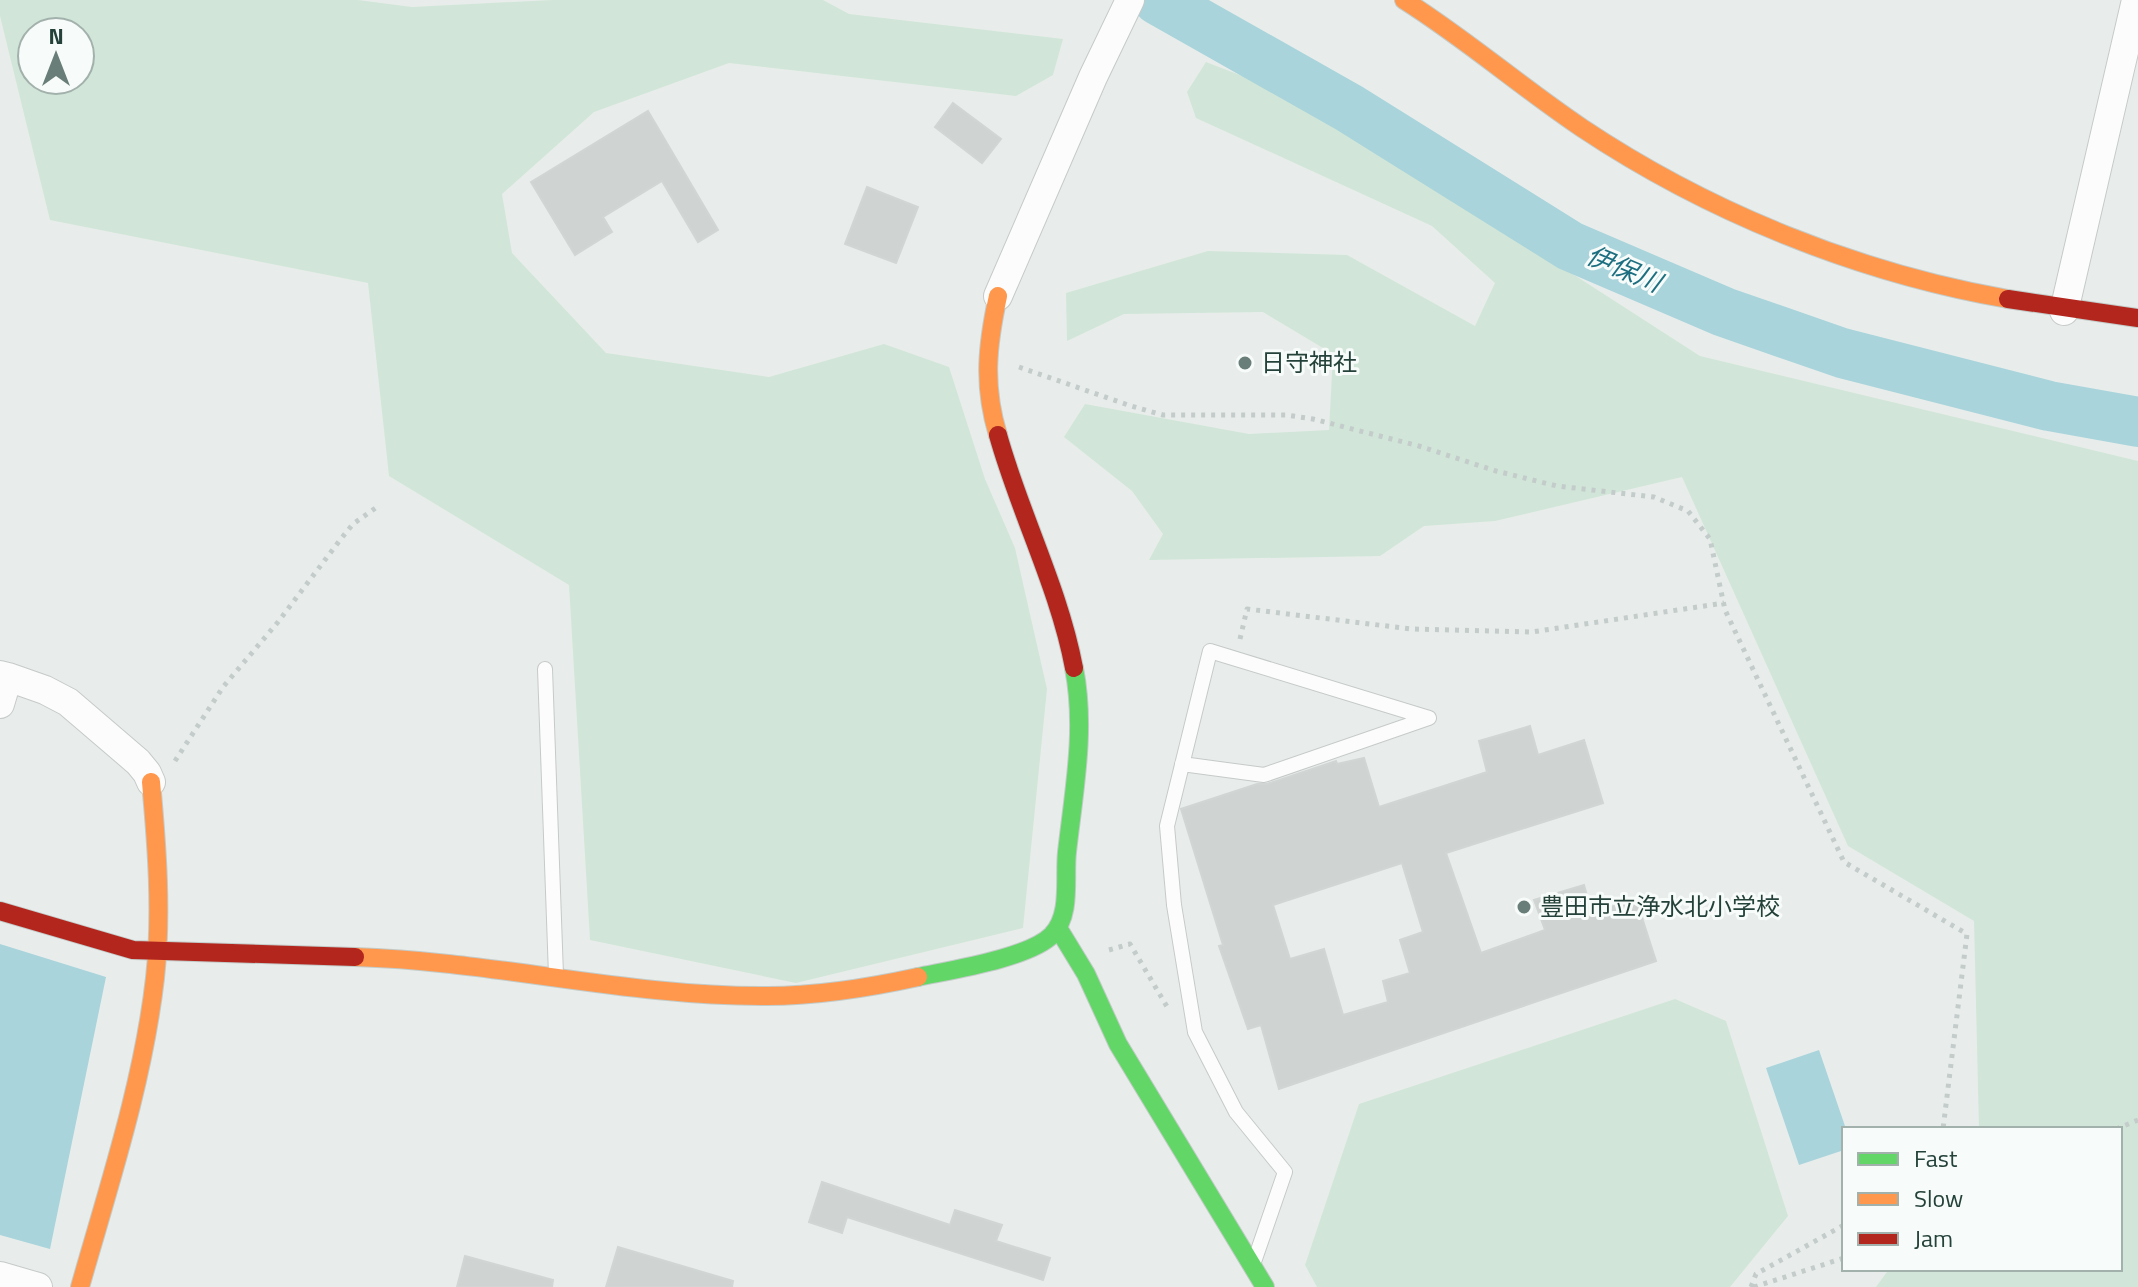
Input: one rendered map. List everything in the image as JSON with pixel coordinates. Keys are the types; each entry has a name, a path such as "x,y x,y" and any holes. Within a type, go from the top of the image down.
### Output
{"street":[{"path":"0,911 128,949 404,959 705,994 767,996 835,992 912,980 1042,943 1058,928 1064,911 1067,858 1080,767 1078,697 1069,644 1003,451 989,400 986,353 998,296 1093,77 1130,0"},
{"path":"1404,0 1604,142 1681,187 1773,230 1908,278 1982,296 2064,311 2138,318"},
{"path":"2064,311 2136,0"},
{"path":"0,704 4,676 45,690 68,702 138,762 150,781 160,869 155,979 137,1081 80,1287"},
{"path":"1058,928 1086,974 1118,1044 1265,1287"},
{"path":"0,1276 38,1287"}],"lane":[{"path":"1182,764 1264,775 1429,718 1210,651 1182,764 1167,826 1174,905 1195,1032 1236,1112 1285,1172 1253,1267"},
{"path":"545,669 556,975"}],"path":[{"path":"1014,366 1163,415 1286,415 1313,419 1557,486 1654,497 1688,511 1710,539 1724,603 1844,862 1967,934 1943,1127"},
{"path":"150,781 167,772 223,687 278,622 353,524 377,507"},
{"path":"1235,659 1247,609 1411,629 1532,632 1724,603"},
{"path":"1108,950 1130,944 1170,1013 1195,1032"},
{"path":"1752,1287 1756,1274 1842,1226"},
{"path":"1752,1287 1842,1259"}],"green space":[{"path":"0,0 358,0 412,7 552,0 823,0 849,14 1063,39 1053,75 1016,96 729,63 594,112 502,194 512,253 606,353 769,377 884,344 949,367 985,479 1015,548 1047,689 1023,928 796,983 590,940 569,585 389,476 368,283 50,220 20,96 96,96 96,16 16,16 16,81 0,16"},
{"path":"1206,62 1263,84 1478,213 1700,356 2138,461 2138,1287 1876,1287 1888,1271 2122,1271 2122,1127 1979,1127 1974,921 1848,846 1682,477 1495,521 1424,526 1380,556 1149,560 1163,534 1132,491 1064,437 1085,404 1249,434 1329,430 1333,354 1263,312 1124,314 1067,341 1066,293 1208,251 1347,255 1475,326 1495,283 1432,226 1196,118 1187,92"},
{"path":"1675,999 1726,1021 1788,1216 1730,1287 1317,1287 1305,1265 1359,1104"}],"water":[{"path":"0,944 106,977 50,1249 0,1235"},
{"path":"1819,1050 1845,1127 1842,1127 1842,1151 1799,1165 1766,1068"}],"building":[{"path":"953,103 1001,139 982,163 935,127"},
{"path":"648,111 718,230 698,242 662,181 603,217 612,232 575,255 531,182"},
{"path":"867,187 918,207 896,263 845,244"},
{"path":"1530,726 1538,755 1584,740 1603,803 1446,853 1481,953 1545,930 1534,900 1584,885 1592,913 1636,899 1656,961 1279,1089 1261,1025 1248,1029 1219,946 1223,945 1181,809 1336,761 1337,764 1364,758 1379,807 1487,772 1479,741","holes":["1402,863 1423,932 1400,940 1410,973 1383,981 1388,1002 1343,1015 1324,949 1290,959 1273,905"]},
{"path":"822,1182 950,1225 955,1210 1002,1225 996,1241 1050,1258 1043,1280 847,1217 842,1233 809,1222"},
{"path":"618,1247 733,1281 732,1287 606,1287"},
{"path":"465,1256 553,1280 552,1287 457,1287"}],"waterway":[{"name":"伊保川","path":"1158,0 1349,108 1570,246 1724,312 1842,353 2049,406 2138,422"}],"traffic: fast":[{"path":"918,977 1008,957 1041,943 1058,926 1065,906 1067,852 1078,760 1079,714 1074,668"},
{"path":"1058,928 1086,974 1118,1044 1265,1287"}],"traffic: slow":[{"path":"1404,0 1582,128 1630,158 1733,212 1841,256 1952,288 2008,299"},
{"path":"998,296 988,366 990,400 998,435"},
{"path":"80,1287 124,1134 150,1017 157,954 158,905 151,782"},
{"path":"355,957 458,965 715,995 805,995 918,977"}],"traffic: jam":[{"path":"2008,299 2138,318"},
{"path":"998,435 1059,609 1074,668"},
{"path":"0,911 133,950 355,957"}],"place":[{"name":"日守神社","path":"1245,363"},
{"name":"豊田市立浄水北小学校","path":"1524,907"}]}
